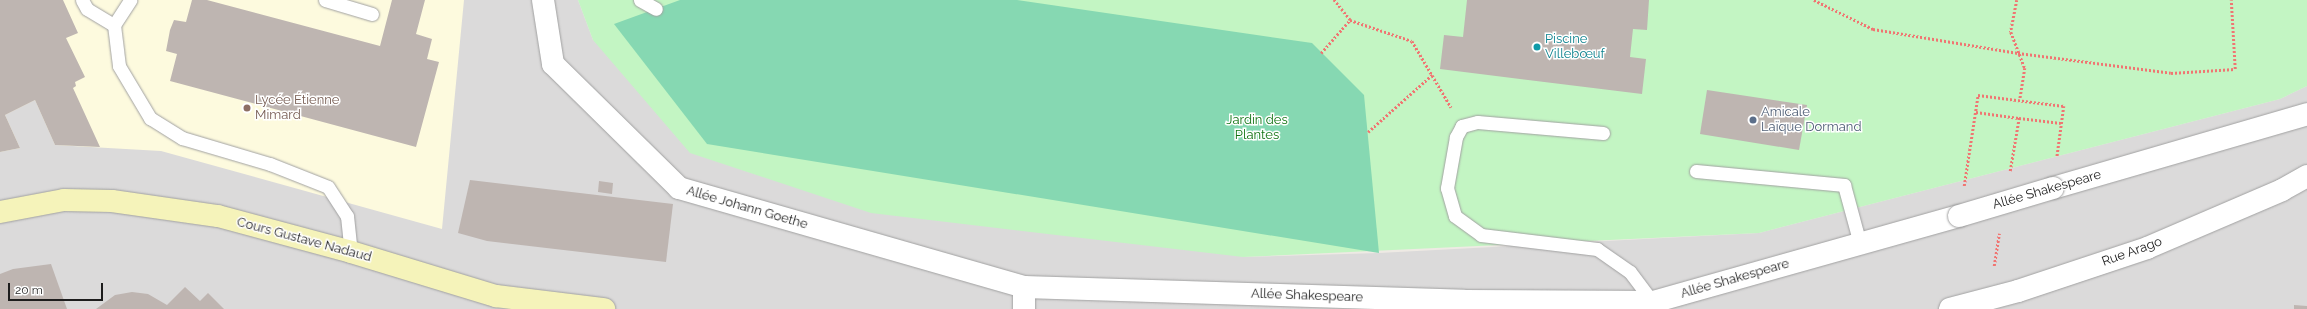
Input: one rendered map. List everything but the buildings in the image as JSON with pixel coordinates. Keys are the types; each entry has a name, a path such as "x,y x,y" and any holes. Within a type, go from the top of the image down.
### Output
{"main road":[{"name":"Cours Gustave Nadaud","path":"0,212 64,200 112,201 218,216 351,252 495,302 604,309"}],"street":[{"name":"Allée Johann Goethe","path":"543,0 553,64 679,188 1024,287"},
{"name":"Allée Shakespeare","path":"1024,287 1464,301 1653,302 1959,216 2307,114"},
{"name":"Rue Arago","path":"1950,309 2018,291 2147,248 2282,190 2307,176"},
{"path":"1024,287 1024,309"}],"lane":[{"path":"82,0 87,9 114,25"},
{"path":"130,0 114,25 119,66 150,118 182,138 270,164 328,187 347,216 351,252"},
{"path":"325,0 372,14"},
{"path":"640,0 656,9"},
{"path":"1603,133 1477,122 1462,126 1456,137 1447,188 1455,216 1481,235 1597,249 1630,272 1653,302"},
{"path":"1696,171 1844,185 1860,244"}],"path":[{"path":"1334,0 1350,20 1412,41 1462,126"},
{"path":"1814,0 1872,29 2018,53 2171,73 2235,69 2231,0"},
{"path":"2017,0 2010,32 2025,68 2020,100"},
{"path":"1321,52 1350,20"},
{"path":"1368,132 1432,75"},
{"path":"1959,216 1978,94 2064,106 2053,188"},
{"path":"1976,112 2061,123"},
{"path":"2009,175 2019,118"},
{"path":"1994,266 2000,231"}],"shaded area":[{"path":"0,0 578,0 593,40 1243,257 1379,253 1759,233 2280,99 2307,86 2307,309 0,309"},
{"name":"Lycée Étienne Mimard","path":"0,0 464,0 442,229 161,151 55,145 35,100 5,115 20,148 0,152"}],"green space":[{"name":"Jardin des Plantes","path":"578,0 2307,0 2307,86 2280,99 1759,233 1243,257 871,213 690,153 593,40"},
{"path":"680,0 1017,0 1312,43 1364,95 1379,253 707,144 614,24"}],"place":[{"name":"Piscine Villebœuf","path":"1537,47"},
{"name":"Lycée Étienne Mimard","path":"247,108"},
{"name":"Amicale Laïque Dormand","path":"1753,120"}]}
